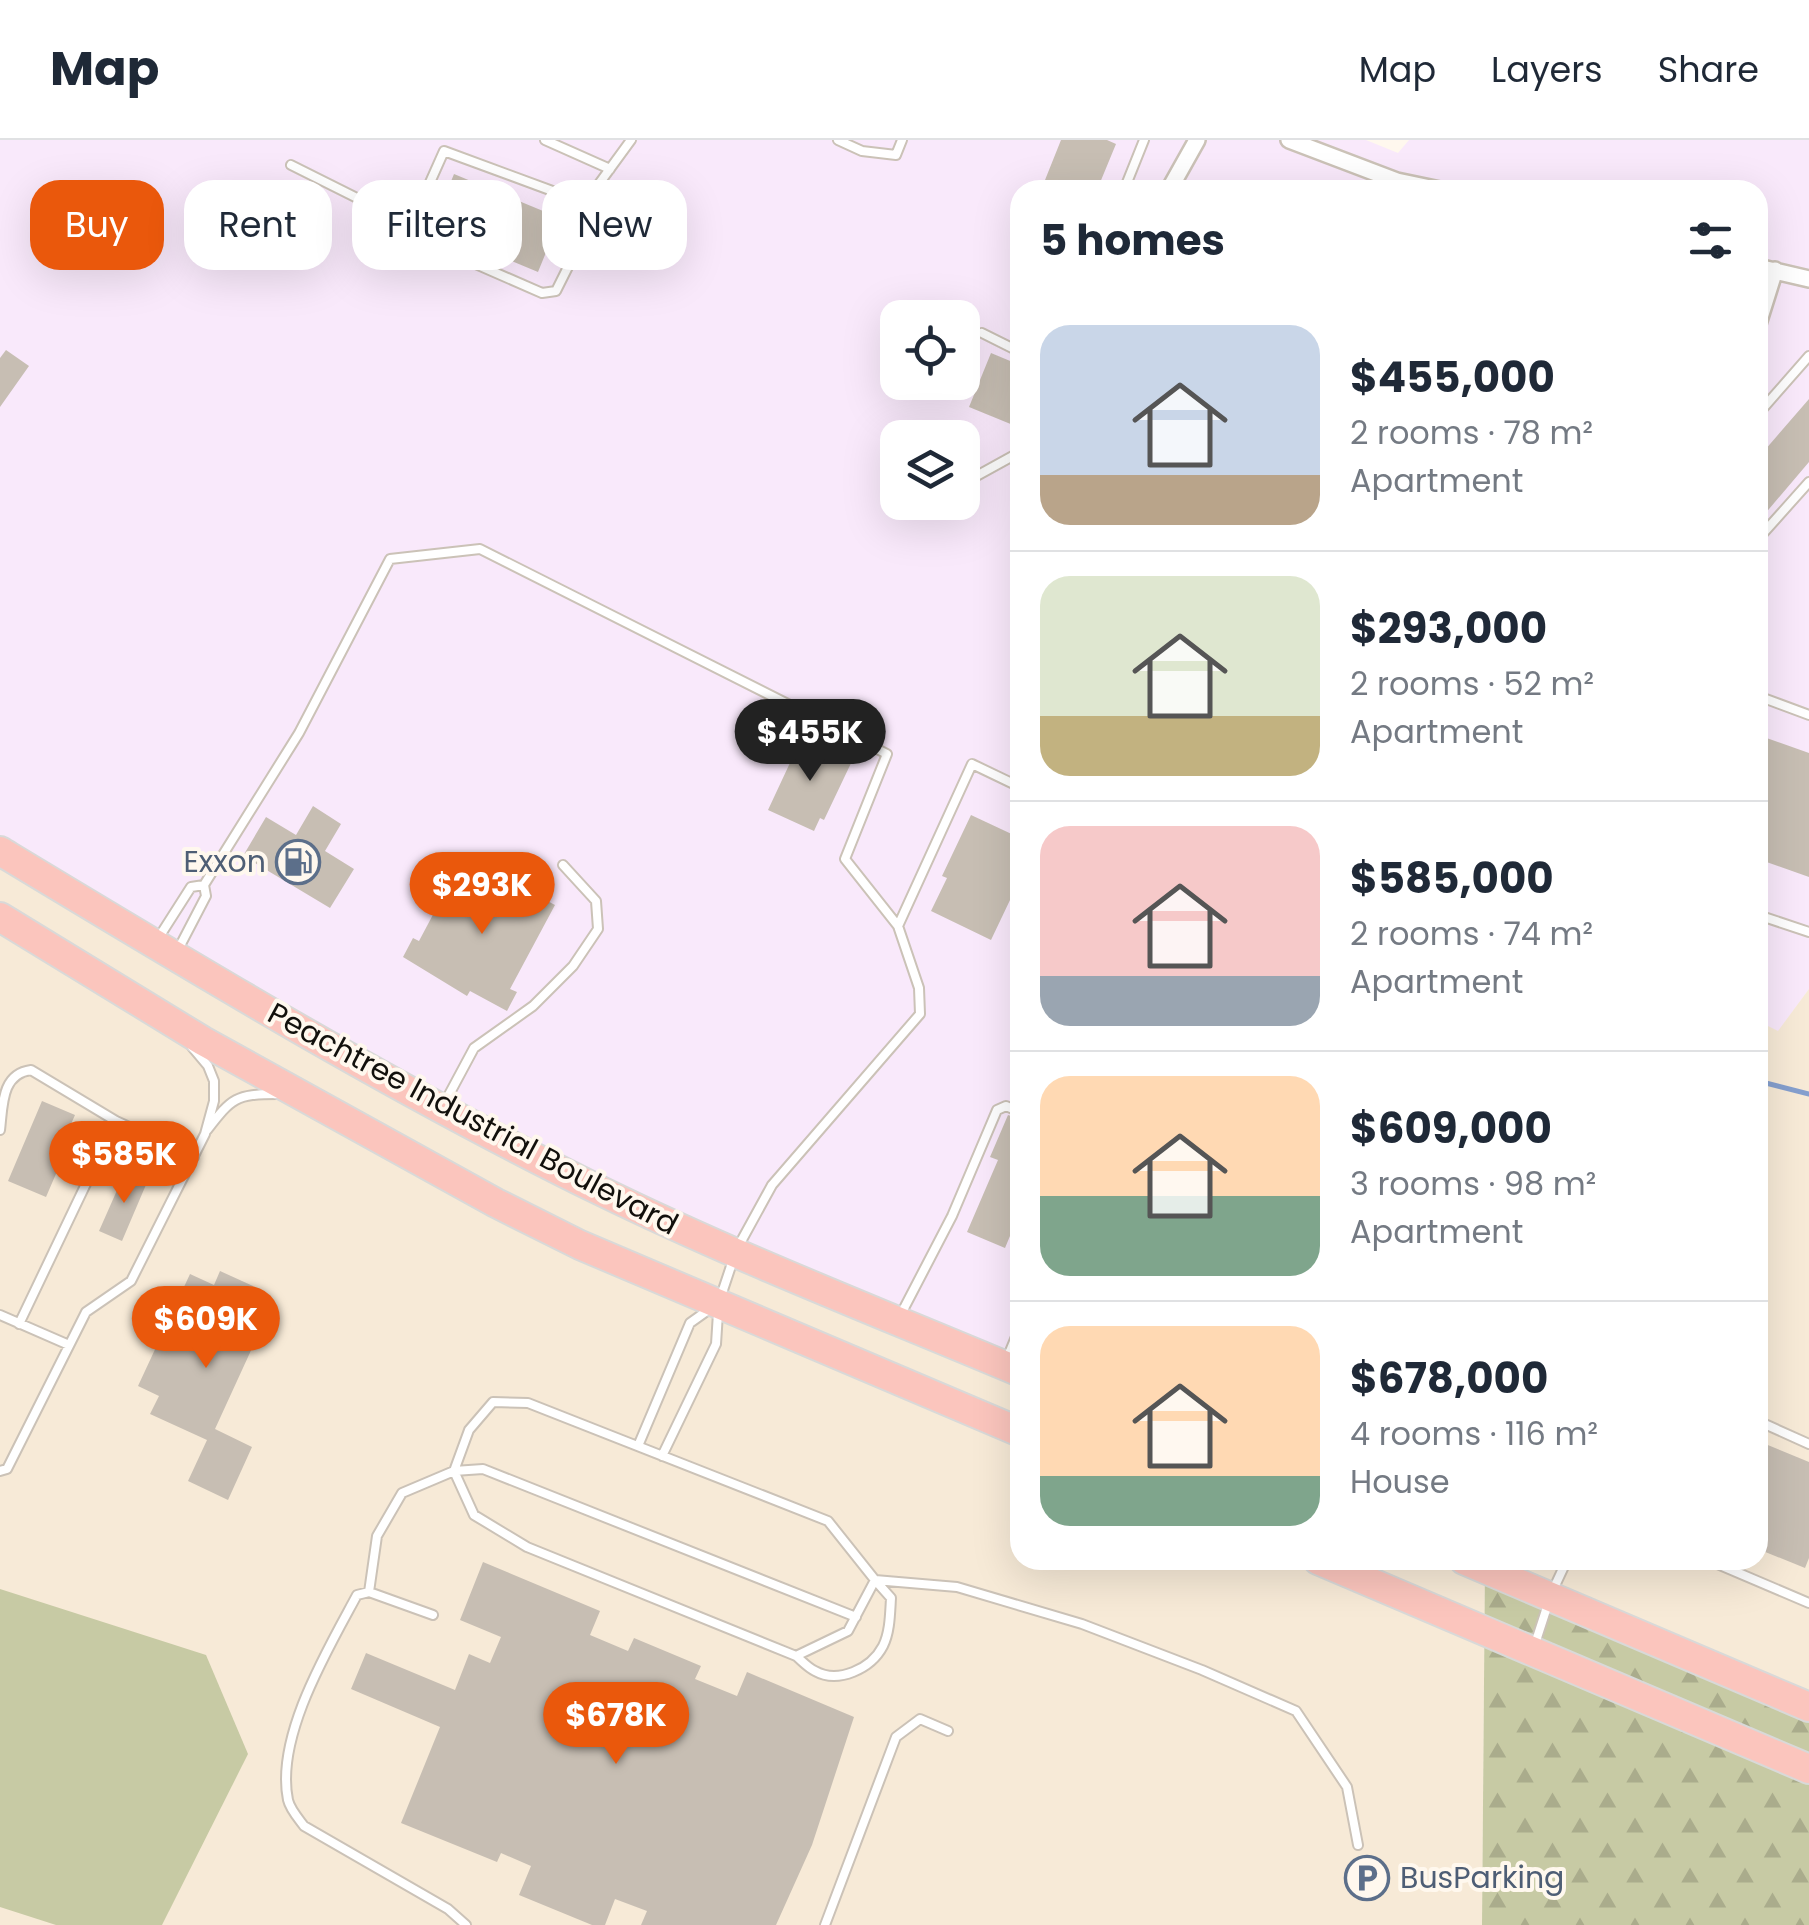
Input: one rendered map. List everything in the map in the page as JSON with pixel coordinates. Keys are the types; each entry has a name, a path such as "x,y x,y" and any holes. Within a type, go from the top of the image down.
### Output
{"highway":[{"name":"Peachtree Industrial Boulevard","path":"0,852 232,992 604,1193 1010,1367"},
{"name":"Peachtree Industrial Boulevard","path":"0,917 174,1024 563,1237 1010,1428"},
{"path":"1341,1570 1809,1769"},
{"path":"1487,1570 1809,1707"}],"street":[{"path":"1175,180 1198,140"},
{"path":"1290,140 1395,180"},
{"path":"1768,269 1809,279"},
{"path":"1768,290 1774,270"}],"lane":[{"path":"545,140 610,169"},
{"path":"602,180 631,140"},
{"path":"838,140 862,151 896,155 902,140"},
{"path":"1128,180 1144,140"},
{"path":"431,180 444,151 542,187"},
{"path":"290,165 352,195"},
{"path":"488,270 542,294 556,290 566,270"},
{"path":"982,333 1010,347"},
{"path":"1768,403 1809,356"},
{"path":"980,474 1010,458"},
{"path":"1768,528 1809,482"},
{"path":"204,885 191,887 161,934 164,950 181,944 206,896 204,885 298,733 390,559 480,549 887,754 845,860 898,926 920,988 920,1014 772,1185 735,1252 719,1302 716,1344 662,1456"},
{"path":"1768,700 1809,715"},
{"path":"898,926 972,764 1010,781"},
{"path":"442,1108 474,1048 534,1006 573,966 598,929 596,901 564,866"},
{"path":"1768,918 1809,932"},
{"path":"0,1472 7,1469 86,1312 132,1281 205,1134 214,1101 214,1080 208,1066 174,1024"},
{"path":"0,1130 7,1086 16,1074 38,1072 116,1121 194,1157"},
{"path":"205,1134 229,1102 241,1096 298,1094"},
{"path":"898,1320 952,1216 997,1110 1010,1108"},
{"path":"19,1324 116,1121"},
{"path":"638,1446 690,1323 719,1302"},
{"path":"0,1315 69,1345"},
{"path":"494,1402 528,1403 662,1456 828,1521 890,1598 889,1624 882,1647 865,1666 844,1676 816,1673 796,1656 527,1546 474,1515 454,1471 469,1430 494,1402"},
{"path":"1768,1426 1809,1444"},
{"path":"369,1592 377,1536 402,1493 454,1471 483,1468 856,1617"},
{"path":"1533,1652 1562,1570"},
{"path":"1731,1570 1809,1604"},
{"path":"796,1656 848,1632 875,1580"},
{"path":"875,1580 958,1587 1082,1624 1296,1710 1347,1787 1358,1845"},
{"path":"433,1614 369,1592 357,1595 301,1714 285,1768 288,1804 304,1826 448,1909 466,1925"},
{"path":"825,1925 896,1738 920,1720 948,1731"}],"shaded area":[{"path":"0,140 1366,140 1398,153 1409,140 1809,140 1809,989 1778,1032 1768,1026 1768,180 1010,180 1010,1355 676,1228 0,844"},
{"path":"0,844 676,1228 1010,1355 1010,1570 1485,1570 1482,1925 0,1925"},
{"path":"1809,989 1809,1702 1506,1570 1768,1570 1768,1026 1778,1031"}],"green space":[{"path":"1485,1570 1508,1570 1809,1702 1809,1925 1482,1925"},
{"path":"0,1589 206,1655 248,1754 162,1925 56,1925 0,1907"}],"building":[{"path":"1061,140 1107,140 1116,144 1101,180 1045,180"},
{"path":"522,202 542,211 542,262 538,272 522,265"},
{"path":"6,350 29,366 0,407 0,358"},
{"path":"991,353 1010,361 1010,424 969,407 972,400 980,400 980,380"},
{"path":"1809,399 1809,462 1768,510 1768,446"},
{"path":"803,735 853,759 824,820 820,818 814,831 768,810"},
{"path":"1768,739 1809,753 1809,877 1768,863"},
{"name":"Exxon","path":"313,806 341,824 325,851 354,869 330,908 243,856 266,817 296,835"},
{"path":"971,815 1010,833 1010,900 991,940 931,911 947,878 942,876"},
{"path":"474,862 555,905 510,989 517,992 507,1011 470,991 467,996 403,957 413,938 419,941 436,909 446,914"},
{"path":"42,1101 75,1115 59,1151 65,1153 46,1197 8,1181"},
{"path":"1010,1116 1010,1236 1005,1248 967,1232 998,1160 990,1157"},
{"path":"126,1170 148,1180 122,1241 99,1231"},
{"path":"220,1271 253,1286 247,1300 269,1311 215,1429 252,1447 228,1500 188,1481 207,1440 150,1414 159,1396 138,1386 190,1274 214,1285"},
{"path":"1768,1445 1809,1462 1809,1558 1805,1568 1768,1553"},
{"path":"483,1562 600,1611 590,1635 628,1651 634,1638 701,1666 695,1679 737,1696 747,1672 854,1717 812,1845 776,1925 641,1925 647,1911 615,1899 605,1925 592,1925 519,1895 531,1866 501,1853 497,1862 401,1823 440,1727 351,1689 366,1653 455,1690 469,1654 490,1663 501,1637 460,1620"}],"waterway":[{"path":"1768,1084 1809,1094"}],"place":[{"name":"Exxon","path":"298,862"},
{"name":"BusParking","path":"1367,1878"}]}
